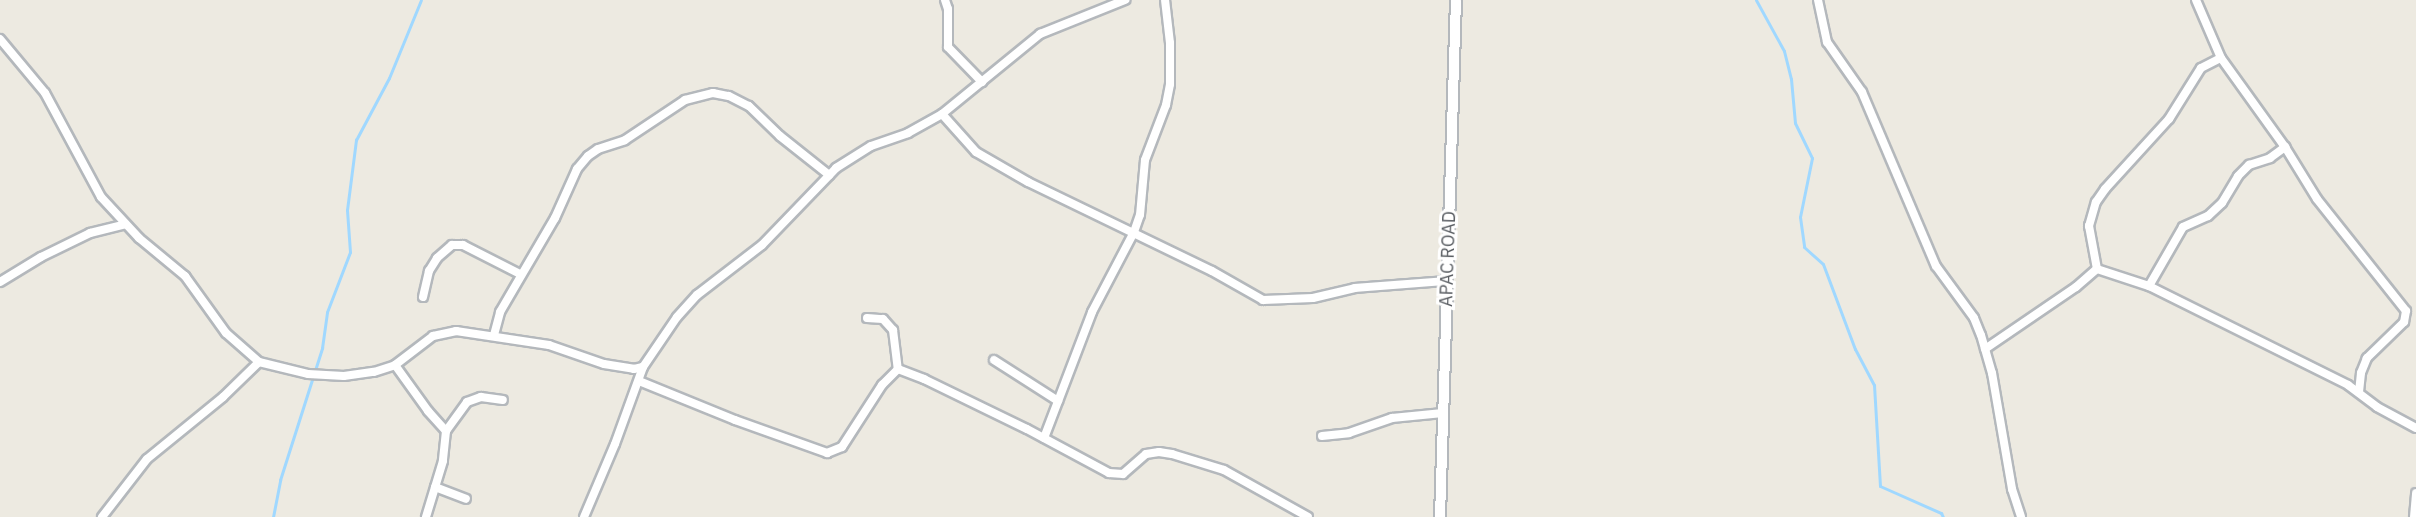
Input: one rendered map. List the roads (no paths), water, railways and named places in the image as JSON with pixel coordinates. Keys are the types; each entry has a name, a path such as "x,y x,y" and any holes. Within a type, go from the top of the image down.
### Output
{"main road":[{"name":"APAC ROAD","path":"1440,517 1456,0"}],"street":[{"path":"945,0 948,9 948,47 981,82"},
{"path":"584,517 643,367 677,317 697,295 762,245 828,175 871,146 908,133 942,114 1040,34 1125,0"},
{"path":"1044,438 1092,312 1134,232 1144,194 1144,160 1166,105 1170,84 1170,43 1165,0"},
{"path":"1818,0 1827,42 1862,92 1936,266 1974,318 1985,349 2012,489 2021,517"},
{"path":"2196,0 2221,58 2285,147 2316,199 2406,311 2404,322 2367,358 2361,373 2359,392"},
{"path":"0,39 45,93 91,181 125,224 185,276 226,333 259,362 308,374 344,376 374,372 395,365 433,336 456,331 549,345 604,364 634,369 643,367"},
{"path":"2097,269 2089,226 2096,202 2105,189 2169,119 2201,68 2221,58"},
{"path":"494,335 500,312 520,274 555,218 577,169 588,156 625,140 685,100 713,93 749,106 789,144 828,175"},
{"path":"942,114 976,152 1028,182 1228,279 1252,295 1271,302 1313,298 1355,288 1447,281"},
{"path":"2149,286 2183,227 2208,216 2222,203 2238,176 2249,165 2270,158 2285,147"},
{"path":"0,282 41,257 90,233 125,224"},
{"path":"423,297 429,271 437,258 452,245 463,245 520,274"},
{"path":"1985,349 2076,287 2097,269"},
{"path":"2097,269 2149,286 2359,392 2377,407 2416,428"},
{"path":"867,318 883,319 893,330 898,369"},
{"path":"994,360 1058,401"},
{"path":"102,517 147,459 223,397 259,362"},
{"path":"395,365 428,411 446,431"},
{"path":"639,381 735,420 827,453 842,447 882,385 898,369"},
{"path":"898,369 924,379 1044,438 1086,463 1116,476 1129,470 1146,454 1159,452 1195,459 1224,470 1308,517"},
{"path":"426,517 442,461 446,431 467,402 481,397 503,400"},
{"path":"1323,436 1349,433 1392,417 1443,413"},
{"path":"435,487 466,499"},
{"path":"2414,517 2416,493"}],"waterway":[{"path":"273,517 280,480 322,348 327,312 350,252 347,210 356,140 389,78 421,0"},
{"path":"1756,0 1784,51 1791,79 1795,123 1812,158 1800,217 1804,247 1823,264 1855,349 1874,385 1880,486 1941,513 1943,517"}]}
